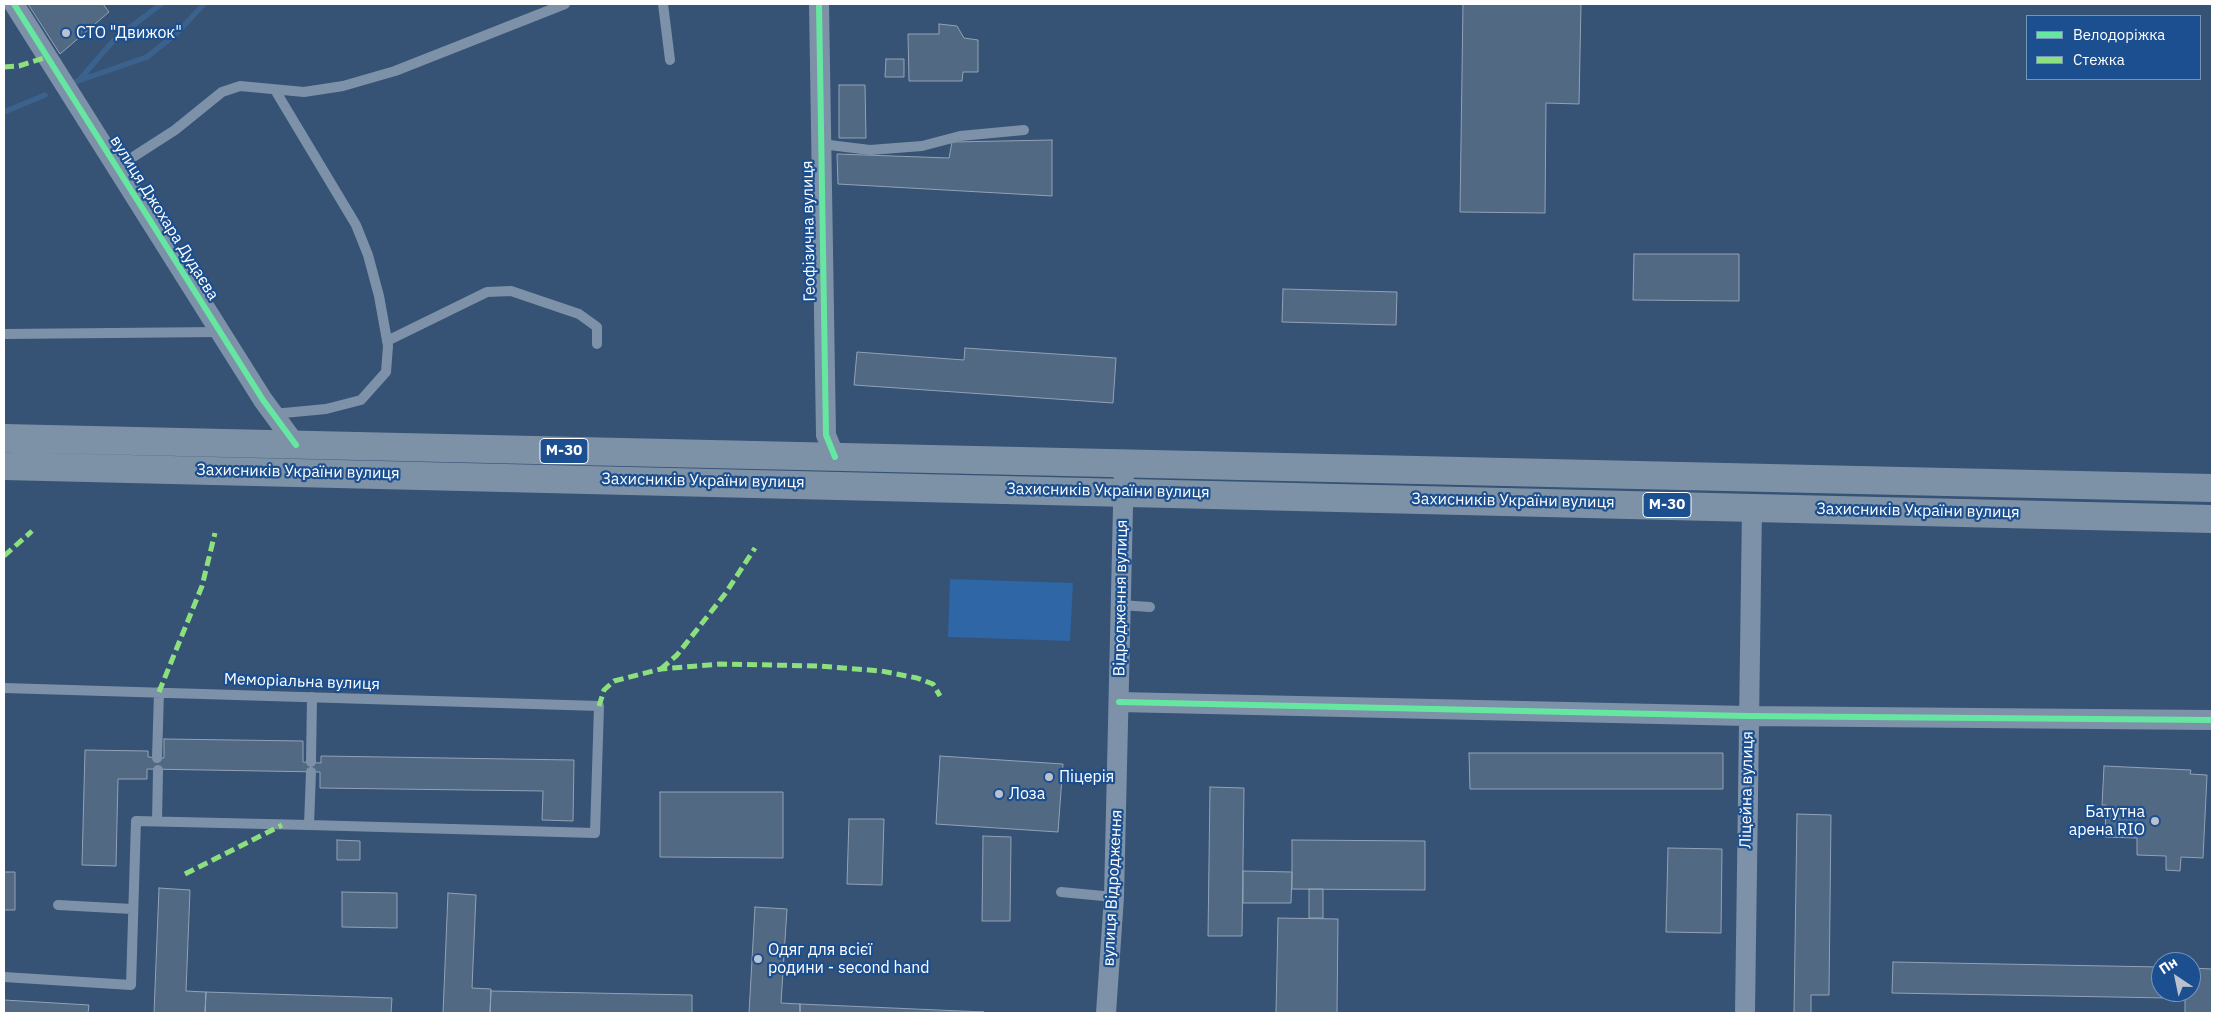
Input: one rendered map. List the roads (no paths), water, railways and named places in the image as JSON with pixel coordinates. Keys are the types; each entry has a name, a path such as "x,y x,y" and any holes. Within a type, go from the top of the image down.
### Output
{"highway":[{"name":"Захисників України вулиця","path":"4,438 2212,488"},
{"name":"Захисників України вулиця","path":"4,466 1122,491 2212,519"}],"street":[{"name":"вулиця Джохара Дудаєва","path":"14,4 219,332 273,414 296,444"},
{"name":"Геофізична вулиця","path":"819,4 826,435 835,457"},
{"name":"Відродження вулиця","path":"1119,702 1124,463"},
{"name":"Ліцейна вулиця","path":"1745,1013 1752,507"},
{"path":"1119,702 1748,716 2212,720"},
{"name":"вулиця Відродження","path":"1106,1013 1114,897 1119,702"}],"lane":[{"path":"116,168 175,130 222,92 240,86 304,92 343,86 394,71 565,4"},
{"path":"663,4 670,60"},
{"path":"273,414 326,409 360,400 386,372 387,341 379,296 368,255 356,224 275,90"},
{"path":"821,144 870,150 914,147 960,136 1024,130"},
{"path":"387,341 459,303 487,292 512,291 579,314 597,327 597,344"},
{"path":"4,334 219,332"},
{"path":"1120,605 1150,607"},
{"name":"Меморіальна вулиця","path":"4,688 599,706 595,833 309,825"},
{"path":"158,758 159,692"},
{"path":"4,977 131,985 136,821 309,825 312,697"},
{"path":"157,821 158,770"},
{"path":"1061,892 1114,897"},
{"path":"58,905 132,910"}],"waterway":[{"path":"80,79 114,40 161,4"},
{"path":"75,82 147,57 177,33 204,4"},
{"path":"4,112 45,95"}],"place":[{"name":"СТО \"Движок\"","path":"66,33"},
{"name":"Піцерія","path":"1049,777"},
{"name":"Лоза","path":"999,794"},
{"name":"Батутна арена RIO","path":"2155,821"},
{"name":"Одяг для всієї родини - second hand","path":"758,959"}]}
